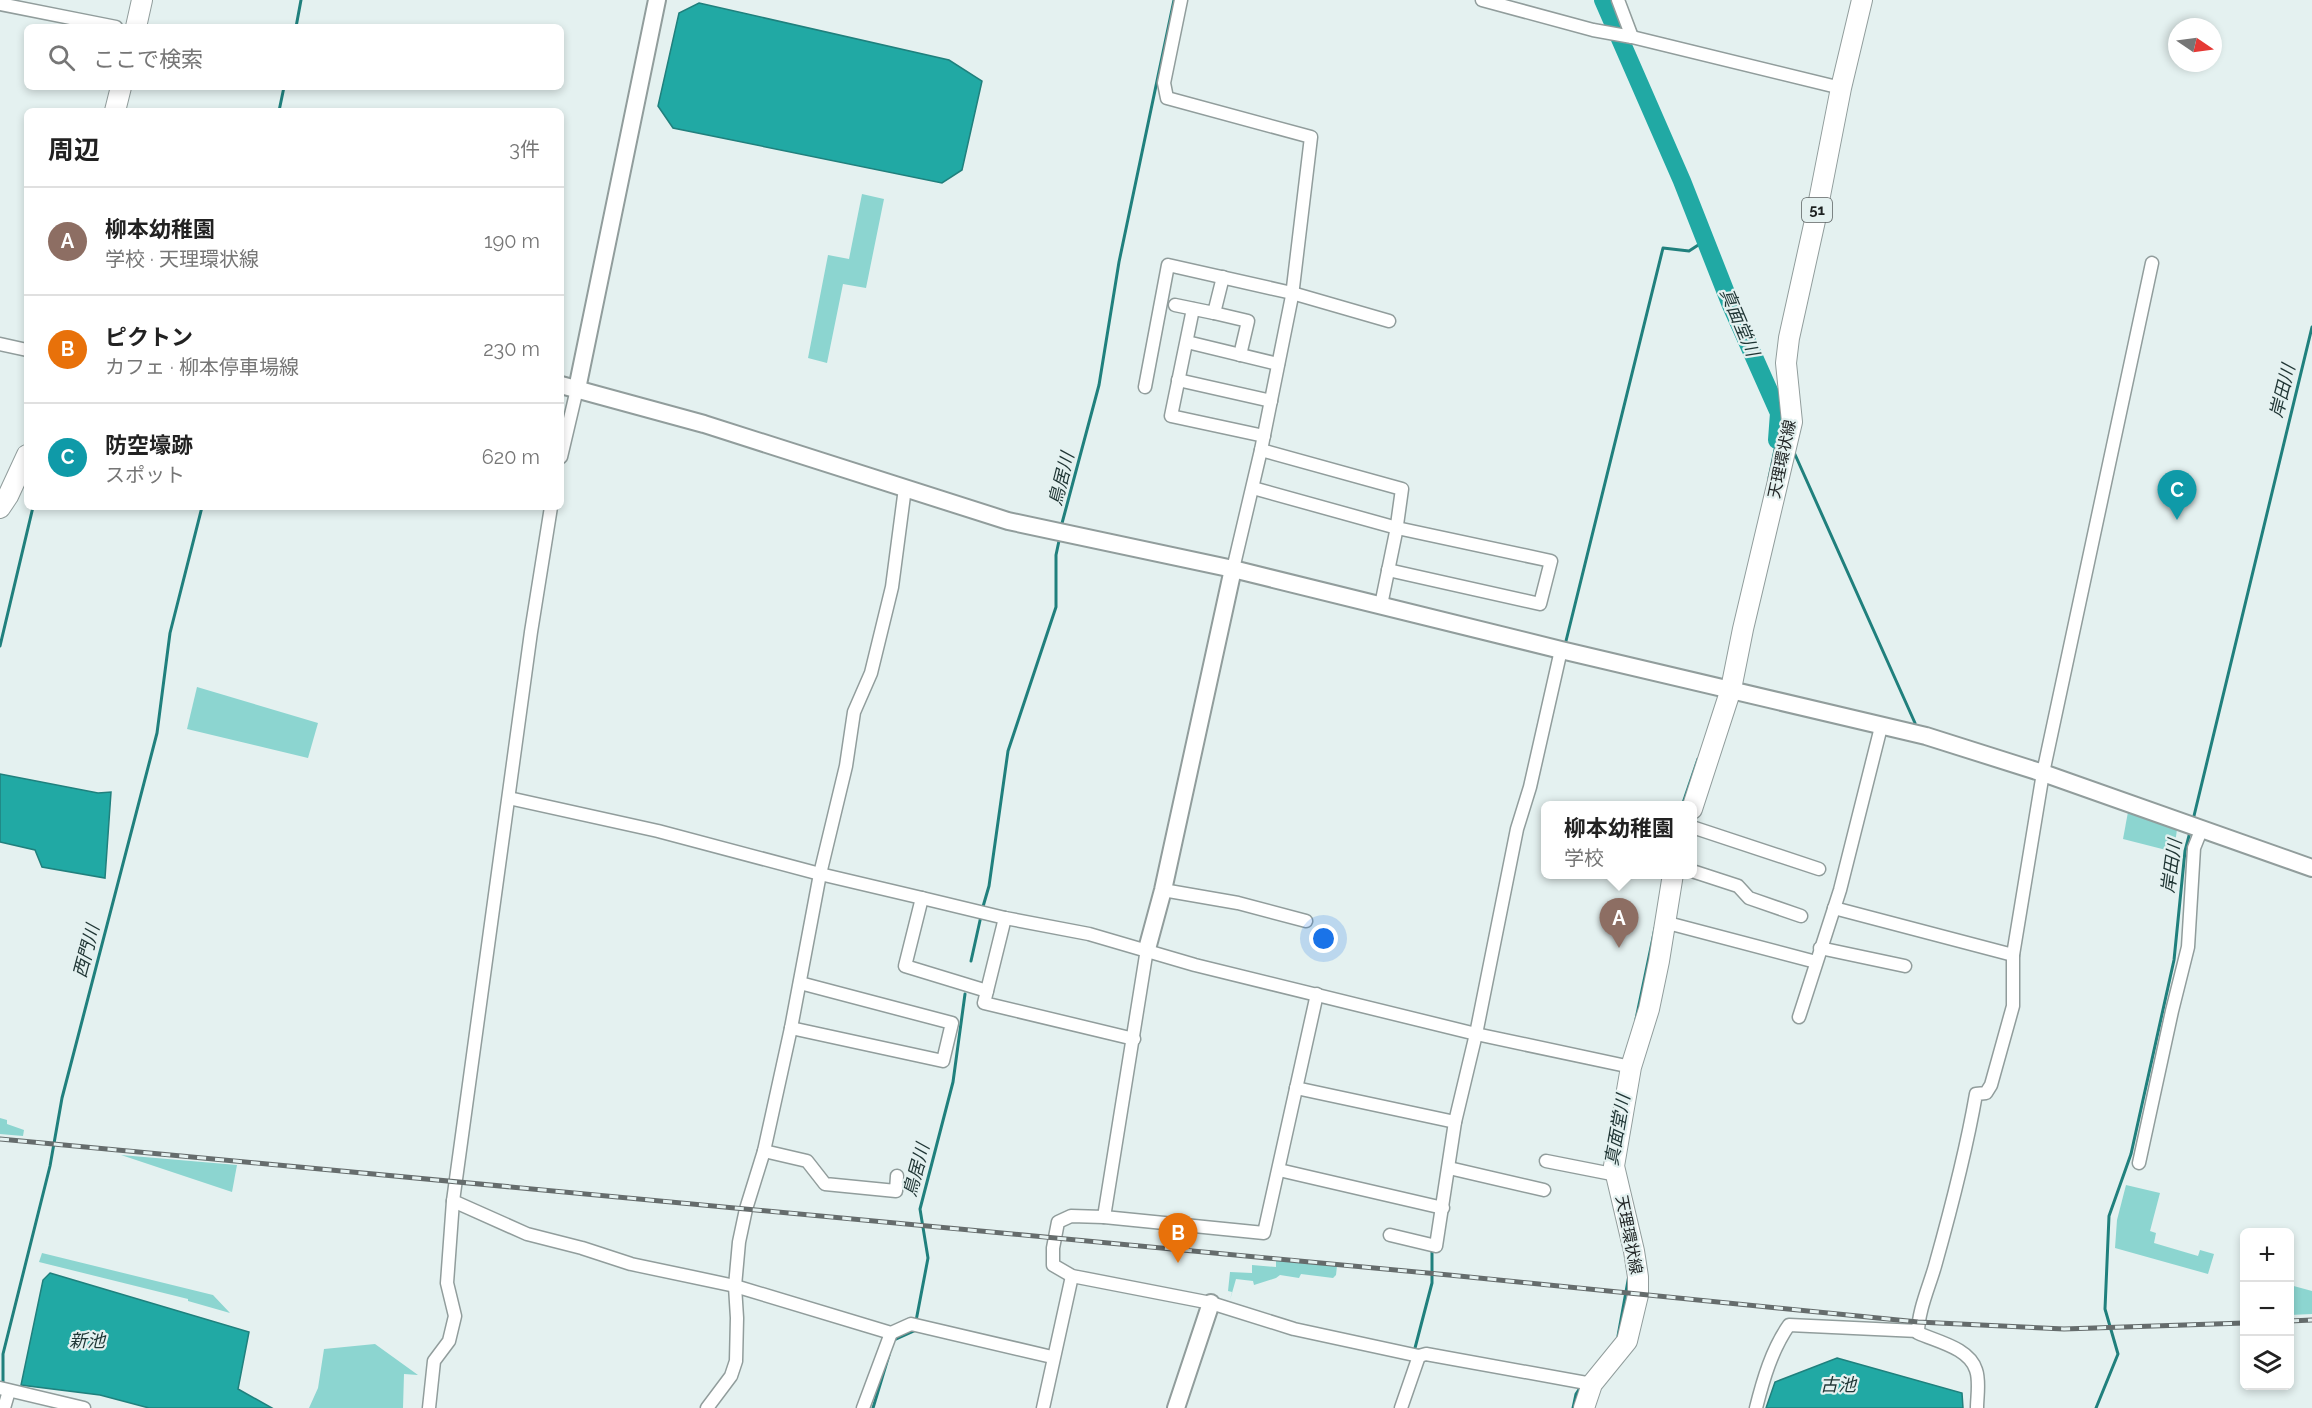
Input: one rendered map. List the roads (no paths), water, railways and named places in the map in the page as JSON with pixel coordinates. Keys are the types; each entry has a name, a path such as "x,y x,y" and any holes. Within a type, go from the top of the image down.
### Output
{"main road":[{"path":"137,24 142,0"},
{"name":"天理環状線","path":"1695,801 1731,689 1743,628 1792,422 1786,363 1789,338 1841,88 1862,0"},
{"path":"115,108 120,90"},
{"path":"0,507 8,496 24,461"},
{"name":"天理環状線","path":"1584,1408 1592,1384 1627,1341 1638,1295 1634,1251 1614,1166 1631,1067 1649,1009 1659,961 1672,879"}],"street":[{"path":"564,431 569,387 657,0"},
{"path":"1104,1217 1147,949 1163,890 1233,569 1253,488 1292,293 1311,137 1167,98 1164,83 1181,0"},
{"path":"1482,0 1512,10 1630,36 1841,88"},
{"path":"1618,0 1630,36"},
{"path":"0,4 101,24"},
{"path":"1977,1408 1977,1371 1969,1358 1957,1350 1918,1334 1918,1322 1936,1264 1969,1135 1976,1094 1986,1093 1991,1085 2013,1006 2013,956 2043,773 2152,263"},
{"path":"1145,387 1168,265 1292,293 1389,321"},
{"path":"1214,313 1223,277"},
{"path":"1175,304 1248,321 1240,355"},
{"path":"1194,309 1171,416 1264,436"},
{"path":"1187,342 1278,364"},
{"path":"0,344 24,349"},
{"path":"1178,380 1271,401"},
{"path":"569,387 704,424 1008,521 1233,569 1561,650 1926,736 2043,773 2312,868"},
{"path":"1261,450 1402,489 1397,528 1381,604"},
{"path":"707,1408 731,1376 736,1361 735,1286 739,1242 746,1209 764,1151 791,1028 820,874 846,766 854,712 871,674 892,587 906,488"},
{"path":"1253,488 1397,528 1551,561 1540,604 1388,570"},
{"path":"429,1408 434,1361 449,1341 455,1316 447,1283 453,1201 531,632 551,510"},
{"path":"1390,1235 1436,1246 1455,1122 1476,1034 1517,829 1530,788 1561,650"},
{"path":"1799,1017 1834,908 1881,727"},
{"path":"509,798 658,831 820,874 1005,918 1089,934 1195,964 1476,1034 1631,1067"},
{"path":"2139,1163 2188,947 2195,826"},
{"path":"1697,829 1819,869"},
{"path":"1697,873 1738,886 1749,898 1801,916"},
{"path":"1163,890 1238,903 1306,921"},
{"path":"922,898 905,966 987,991"},
{"path":"1834,908 2013,956"},
{"path":"1005,918 984,1003 1134,1039"},
{"path":"1664,922 1815,962"},
{"path":"1820,948 1905,966"},
{"path":"791,1028 943,1061 952,1023 800,983"},
{"path":"1317,994 1264,1233 1104,1217 1071,1216 1058,1222 1053,1248 1053,1265 1072,1276 1211,1303 1294,1329 1419,1356 1426,1354 1592,1384"},
{"path":"1296,1088 1455,1122"},
{"path":"764,1151 807,1161 825,1184 896,1191 897,1176"},
{"path":"1546,1161 1617,1175"},
{"path":"1449,1168 1544,1190"},
{"path":"1279,1170 1443,1208"},
{"path":"453,1201 527,1234 631,1264 735,1286 891,1332 914,1325 1052,1357"},
{"path":"1043,1408 1052,1357 1072,1276"},
{"path":"1176,1408 1211,1303"},
{"path":"1756,1408 1761,1387 1782,1335 1789,1325 1918,1330"},
{"path":"864,1408 891,1332"},
{"path":"1401,1408 1419,1356"},
{"path":"4,1408 5,1390 84,1408"}],"water":[{"path":"699,3 949,60 982,81 962,170 942,183 673,128 658,106 679,13"},
{"path":"0,774 98,793 111,792 105,878 42,867 35,850 0,842"},
{"name":"新池","path":"50,1273 249,1332 238,1389 272,1408 149,1408 100,1395 21,1385 43,1280"},
{"name":"古池","path":"1837,1358 1962,1393 1963,1408 1766,1408 1775,1382"}],"waterway":[{"name":"西門川","path":"297,24 301,0"},
{"name":"鳥居川","path":"1061,527 1099,385 1119,262 1174,0"},
{"name":"真面堂川","path":"1603,0 1682,181 1730,303 1779,413 1777,440"},
{"name":"西門川","path":"280,108 283,90"},
{"path":"1565,645 1663,248 1689,251 1706,240"},
{"name":"岸田川","path":"2193,820 2312,327"},
{"name":"真面堂川","path":"1769,478 1777,440"},
{"path":"1793,450 1915,723"},
{"path":"0,646 32,510"},
{"name":"西門川","path":"3,1385 3,1354 50,1166 62,1098 157,733 170,633 201,510"},
{"name":"鳥居川","path":"982,910 989,886 1008,751 1056,607 1056,555 1060,536"},
{"name":"真面堂川","path":"1684,801 1698,759"},
{"name":"岸田川","path":"2096,1408 2118,1354 2105,1309 2109,1216 2131,1154 2174,960 2185,851 2190,832"},
{"name":"鳥居川","path":"971,961 981,916"},
{"name":"真面堂川","path":"1636,1019 1655,928"},
{"name":"鳥居川","path":"916,1321 928,1258 920,1209 953,1082 965,994"},
{"path":"1415,1348 1432,1283 1432,1249"},
{"name":"真面堂川","path":"1618,1336 1629,1275"},
{"name":"鳥居川","path":"894,1340 914,1331 915,1328"},
{"name":"鳥居川","path":"873,1408 889,1355"},
{"name":"真面堂川","path":"1573,1408 1576,1394 1582,1385"}],"railway":[{"path":"0,1139 1449,1275 1918,1322 2064,1329 2240,1323"},
{"path":"2294,1321 2312,1320"}],"place":[{"name":"防空壕跡","path":"2177,520"},
{"name":"柳本幼稚園","path":"1619,948"},
{"name":"ピクトン","path":"1178,1263"}]}
